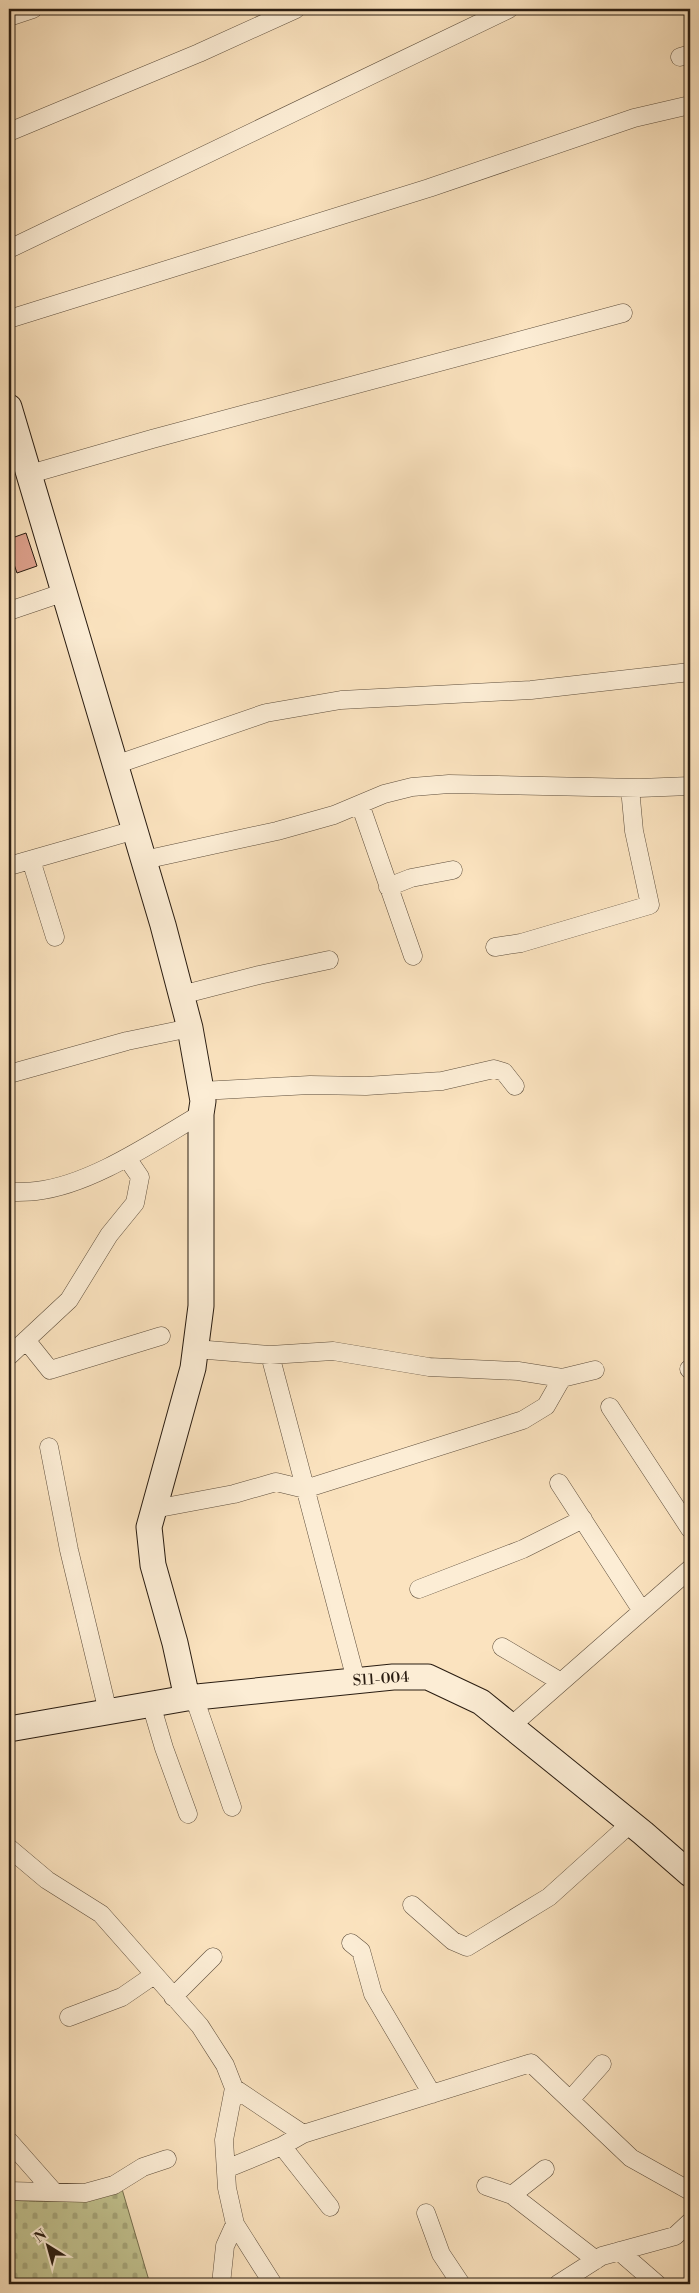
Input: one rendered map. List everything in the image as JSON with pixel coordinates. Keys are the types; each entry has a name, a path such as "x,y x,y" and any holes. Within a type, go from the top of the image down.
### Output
{"street":[{"path":"9,17 33,9"},
{"path":"9,132 200,53 296,9"},
{"path":"9,249 509,9"},
{"path":"9,319 429,188 634,118 690,105"},
{"path":"30,474 152,438 623,313"},
{"path":"9,407 15,444 30,474 144,860 190,1028 201,1102 201,1306 193,1368 149,1527 153,1565 190,1697 232,1807"},
{"path":"9,611 65,592"},
{"path":"116,765 266,713 341,700 531,690 690,672"},
{"path":"144,860 277,831 334,815 384,794 412,787 449,784 630,788 690,786"},
{"path":"495,947 520,943 650,905 634,831 630,788"},
{"path":"360,804 413,956"},
{"path":"9,866 135,830"},
{"path":"32,860 55,936"},
{"path":"388,886 411,878 453,870"},
{"path":"182,995 259,975 329,960"},
{"path":"9,1074 127,1041 190,1028"},
{"path":"9,1192 36,1191 63,1186 127,1158 201,1102 310,1085 366,1086 442,1080 494,1070 504,1072 515,1086"},
{"path":"9,1356 69,1300 109,1235 135,1203 140,1177 127,1158"},
{"path":"26,1340 50,1370 161,1336"},
{"path":"195,1349 270,1355 333,1351 429,1368 518,1371 562,1378 595,1370"},
{"path":"270,1355 356,1680"},
{"path":"154,1509 234,1494 276,1482 305,1489 523,1420 546,1406 562,1378"},
{"path":"610,1406 690,1529"},
{"path":"49,1446 71,1559 108,1712"},
{"path":"560,1483 642,1611"},
{"path":"419,1589 524,1549 582,1519"},
{"path":"510,1726 690,1568"},
{"path":"502,1647 561,1682"},
{"name":"S11-004","path":"9,1728 190,1697 393,1676 428,1677 481,1702 631,1823 690,1874"},
{"path":"151,1704 164,1748 188,1814"},
{"path":"412,1905 453,1941 467,1947 549,1897 631,1823"},
{"path":"9,1848 47,1880 101,1914 200,2026 225,2065 234,2088 224,2140 234,2224 273,2284"},
{"path":"351,1943 361,1951 373,1994 432,2094"},
{"path":"173,1997 213,1956"},
{"path":"69,2017 122,1997 154,1975"},
{"path":"226,2169 282,2146 303,2134 531,2063 631,2158 690,2191"},
{"path":"570,2100 602,2064"},
{"path":"234,2088 303,2134"},
{"path":"9,2141 54,2192"},
{"path":"282,2146 330,2207"},
{"path":"9,2191 85,2193 114,2185 144,2167 167,2159"},
{"path":"512,2195 545,2169"},
{"path":"672,2182 690,2174"},
{"path":"486,2186 512,2195 596,2260"},
{"path":"426,2213 441,2254 461,2284"},
{"path":"558,2284 596,2260 619,2251 674,2236 690,2222"},
{"path":"221,2284 225,2246 234,2224"},
{"path":"619,2251 657,2284"}],"green space":[{"path":"122,2189 150,2284 9,2284 9,2200 83,2200 111,2194"}],"building":[{"path":"26,533 37,566 17,573 9,550 9,539"}]}
